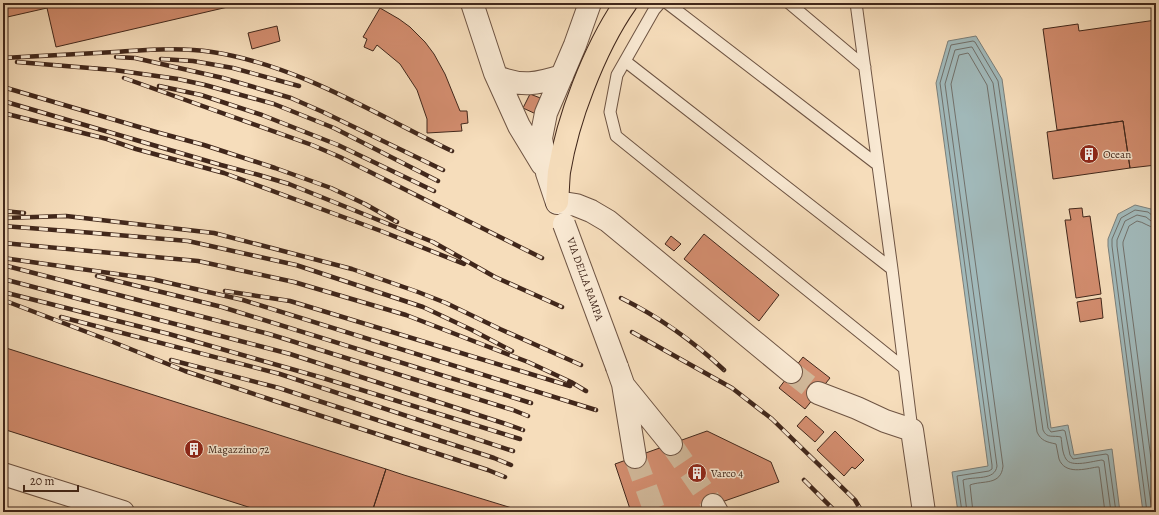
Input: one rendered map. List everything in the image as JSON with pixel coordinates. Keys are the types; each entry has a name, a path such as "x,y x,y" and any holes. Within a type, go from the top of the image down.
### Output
{"highway":[{"path":"557,202 559,173 571,117 595,56 626,3"}],"street":[{"name":"VIA DELLA RAMPA","path":"472,3 497,77 519,126 547,174"},
{"name":"VIA DELLA RAMPA","path":"590,3 575,45 546,113 541,138 547,174 620,376 635,457"},
{"path":"497,77 510,82 530,84 544,82 562,76"},
{"path":"557,202 576,205 591,211 608,221 791,372"},
{"name":"VIA DELLA RAMPA","path":"620,376 671,444"},
{"path":"818,393 885,421 912,430 924,512"},
{"path":"3,474 122,512"}],"lane":[{"path":"660,3 654,10 617,76 610,112 616,136 904,368"},
{"path":"667,3 878,165"},
{"path":"789,3 865,67"},
{"path":"856,3 912,430"},
{"path":"625,61 892,269"}],"water":[{"path":"976,36 1002,79 1051,428 1068,425 1074,455 1112,449 1120,512 958,512 952,472 988,466 936,83 948,41"},
{"path":"1135,205 1151,209 1156,214 1156,512 1143,512 1108,246 1108,239 1118,214"}],"building":[{"path":"3,3 245,3 56,47 47,8 3,18"},
{"path":"380,8 410,27 425,42 434,54 445,74 460,111 467,111 468,123 461,124 462,131 427,133 427,119 417,90 400,64 377,45 373,51 364,47 367,39 363,37"},
{"path":"1156,20 1156,165 1130,168 1123,121 1057,130 1043,29 1078,24 1079,31"},
{"path":"277,26 280,41 252,49 248,33"},
{"path":"530,94 543,99 536,114 523,108"},
{"name":"Ocean","path":"1123,121 1130,168 1053,179 1047,132"},
{"path":"1082,208 1083,217 1090,216 1101,294 1076,298 1065,220 1071,220 1069,209"},
{"path":"704,234 779,295 759,321 684,259"},
{"path":"671,236 681,244 674,251 665,244"},
{"path":"1101,298 1103,318 1080,322 1077,302"},
{"name":"Magazzino 72","path":"3,347 386,469 372,512 264,512 3,429"},
{"path":"803,357 830,378 805,409 779,388"},
{"path":"806,416 824,432 815,442 797,426"},
{"name":"Varco 4","path":"707,431 771,462 779,482 693,512 631,512 615,464"},
{"path":"835,431 864,460 855,469 852,467 844,476 817,450"},
{"path":"386,469 404,475 525,512 372,512"}],"tunnel":[{"path":"791,372 818,393"},
{"path":"671,444 713,505"},
{"path":"635,457 655,512"}],"railway":[{"path":"3,58 176,49 200,50 244,58 305,79 335,92 452,151"},
{"path":"116,57 135,58 223,78 291,98 443,170"},
{"path":"161,59 193,61 233,68 299,86"},
{"path":"17,62 114,70 178,79 274,104 334,128 438,181"},
{"path":"124,78 312,145 340,157 542,258"},
{"path":"159,86 201,95 262,115 338,145 434,191"},
{"path":"3,87 204,145 275,168 331,188 365,204 397,222"},
{"path":"3,101 289,184 433,242 495,277 562,307"},
{"path":"3,113 107,139 136,149 224,173 381,231 464,264"},
{"path":"3,211 24,213"},
{"path":"3,218 66,216 214,233 352,269 418,292 446,303 581,365"},
{"path":"3,226 188,241 296,265 423,307 512,351"},
{"path":"3,243 198,261 294,282 406,315 528,362 571,382 586,391"},
{"path":"3,258 152,279 243,300 596,410"},
{"path":"3,265 269,334 528,416"},
{"path":"97,276 222,307 531,403"},
{"path":"3,279 290,354 523,430"},
{"path":"225,291 290,301 570,386"},
{"path":"3,292 169,334 323,378 520,439"},
{"path":"621,298 676,330 724,370"},
{"path":"3,300 185,371 488,470 505,477"},
{"path":"61,317 280,374 513,451"},
{"path":"632,332 732,388 772,419 855,500 862,512"},
{"path":"171,360 279,388 494,458 511,465"},
{"path":"804,480 836,512"}],"place":[{"name":"Ocean","path":"1089,154"},
{"name":"Magazzino 72","path":"194,449"},
{"name":"Varco 4","path":"697,473"}]}
